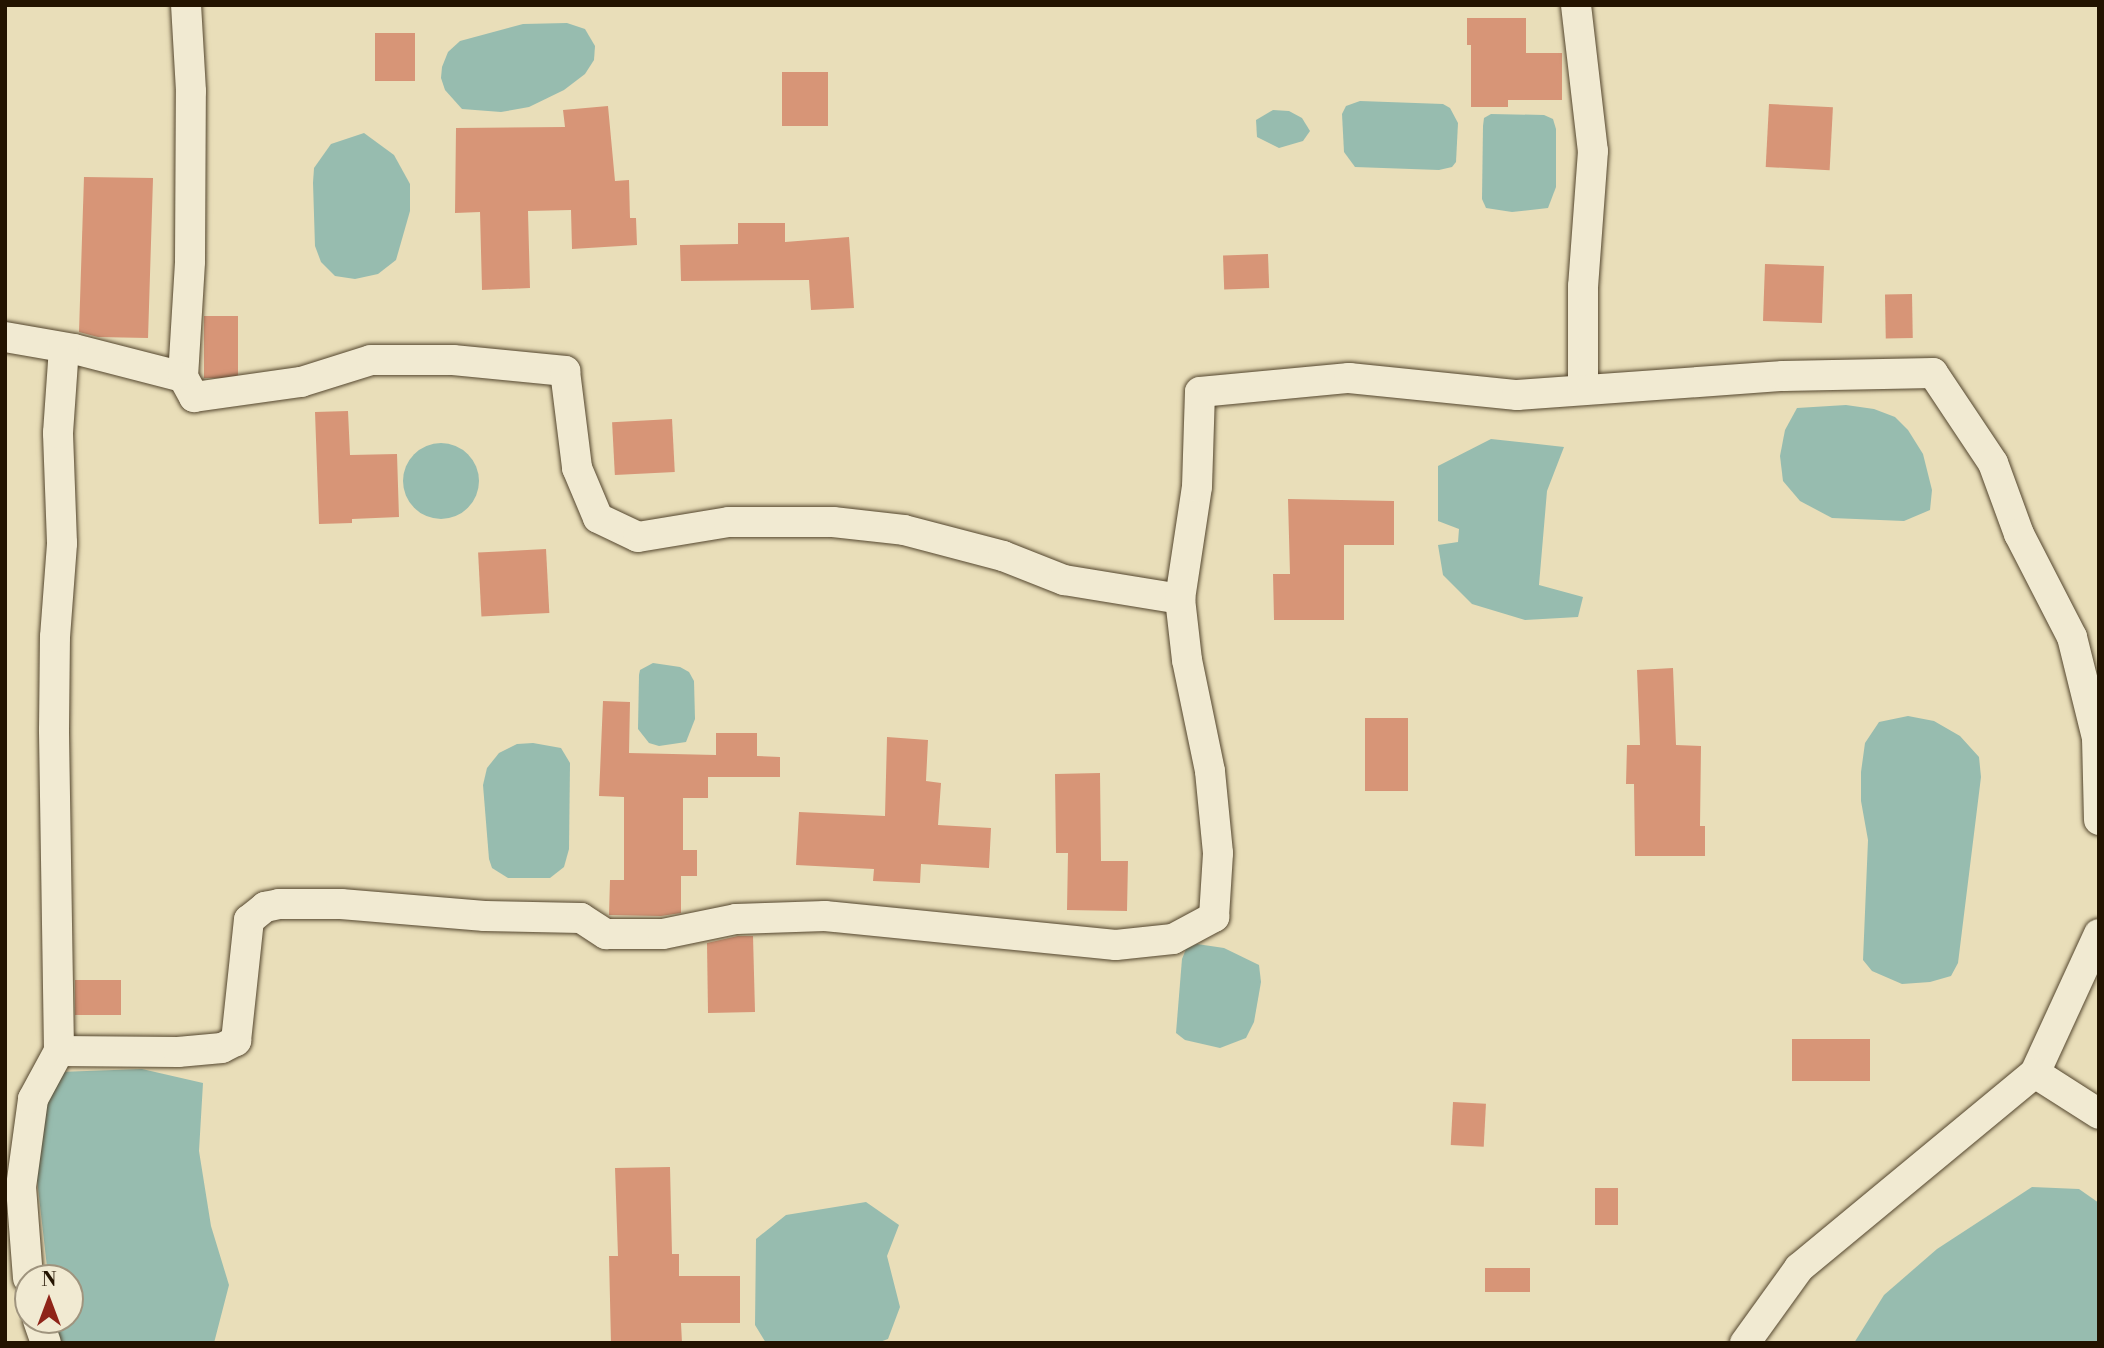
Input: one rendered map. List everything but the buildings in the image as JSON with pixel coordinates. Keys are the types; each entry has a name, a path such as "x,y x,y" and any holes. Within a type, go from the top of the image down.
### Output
{"street":[{"path":"186,5 191,91 190,261 183,377 194,397 301,382 371,360 453,360 565,371 577,468 598,518 638,537 729,522 833,522 892,528 1003,556 1064,580 1180,599"},
{"path":"1576,5 1593,151 1583,286 1583,389"},
{"path":"5,337 64,348 183,377"},
{"path":"27,1264 21,1187 33,1100 59,1051 54,730 55,637 62,542 58,433 64,348"},
{"path":"59,1051 178,1052 222,1048 236,1041 249,920 265,907 279,904 341,904 485,916 581,918 606,934 663,934 736,919 825,916 1116,945 1173,939 1213,917 1218,853 1210,771 1186,660 1180,599 1197,487 1200,392 1349,378 1517,395 1783,376 1933,373 1993,463 2019,534 2072,637 2097,738 2099,821"},
{"path":"1745,1343 1799,1268 2035,1073 2099,934"},
{"path":"2035,1073 2099,1114"}],"water":[{"path":"567,23 585,29 595,46 594,60 585,74 564,90 529,107 501,112 462,109 445,90 441,78 442,67 448,52 460,41 523,24"},
{"path":"1360,101 1443,104 1450,108 1458,123 1456,162 1452,167 1439,170 1355,167 1344,152 1342,114 1346,106"},
{"path":"1273,110 1289,111 1302,118 1310,131 1303,141 1279,148 1257,137 1256,120"},
{"path":"1491,114 1544,115 1553,119 1556,129 1556,187 1548,208 1512,212 1486,208 1482,199 1483,126 1484,118"},
{"path":"364,133 394,155 410,184 410,211 396,260 378,274 355,279 335,276 321,262 315,246 313,183 314,168 331,144"},
{"path":"1846,405 1874,409 1895,417 1908,430 1923,454 1932,490 1930,510 1904,521 1832,518 1800,501 1783,481 1780,456 1785,430 1797,408"},
{"path":"1491,439 1564,447 1547,491 1539,585 1583,597 1578,617 1525,620 1472,604 1443,575 1438,545 1458,542 1459,529 1438,521 1438,466"},
{"path":"441,443 455,446 468,454 476,467 479,481 476,495 468,508 455,516 441,519 427,516 414,508 406,495 403,481 406,467 414,454 427,446"},
{"path":"653,663 680,667 689,672 694,681 695,719 686,742 659,746 649,743 638,729 640,670"},
{"path":"1908,716 1934,721 1960,736 1979,757 1981,777 1958,963 1951,976 1930,982 1902,984 1872,971 1863,960 1868,840 1861,801 1861,772 1865,743 1879,722"},
{"path":"533,743 561,748 570,763 569,849 564,867 550,878 508,878 492,868 489,859 483,785 487,768 499,753 517,744"},
{"path":"1197,944 1224,948 1259,965 1261,982 1254,1022 1246,1038 1220,1048 1185,1040 1176,1033 1182,959 1186,949"},
{"path":"142,1069 203,1083 199,1151 211,1226 229,1285 214,1343 61,1343 57,1334 84,1334 84,1264 47,1264 32,1135 59,1072"},
{"path":"2032,1187 2079,1189 2099,1203 2099,1343 1854,1343 1884,1295 1937,1249"},
{"path":"866,1202 899,1225 887,1256 900,1307 888,1339 877,1343 766,1343 755,1325 756,1239 786,1215"}]}
